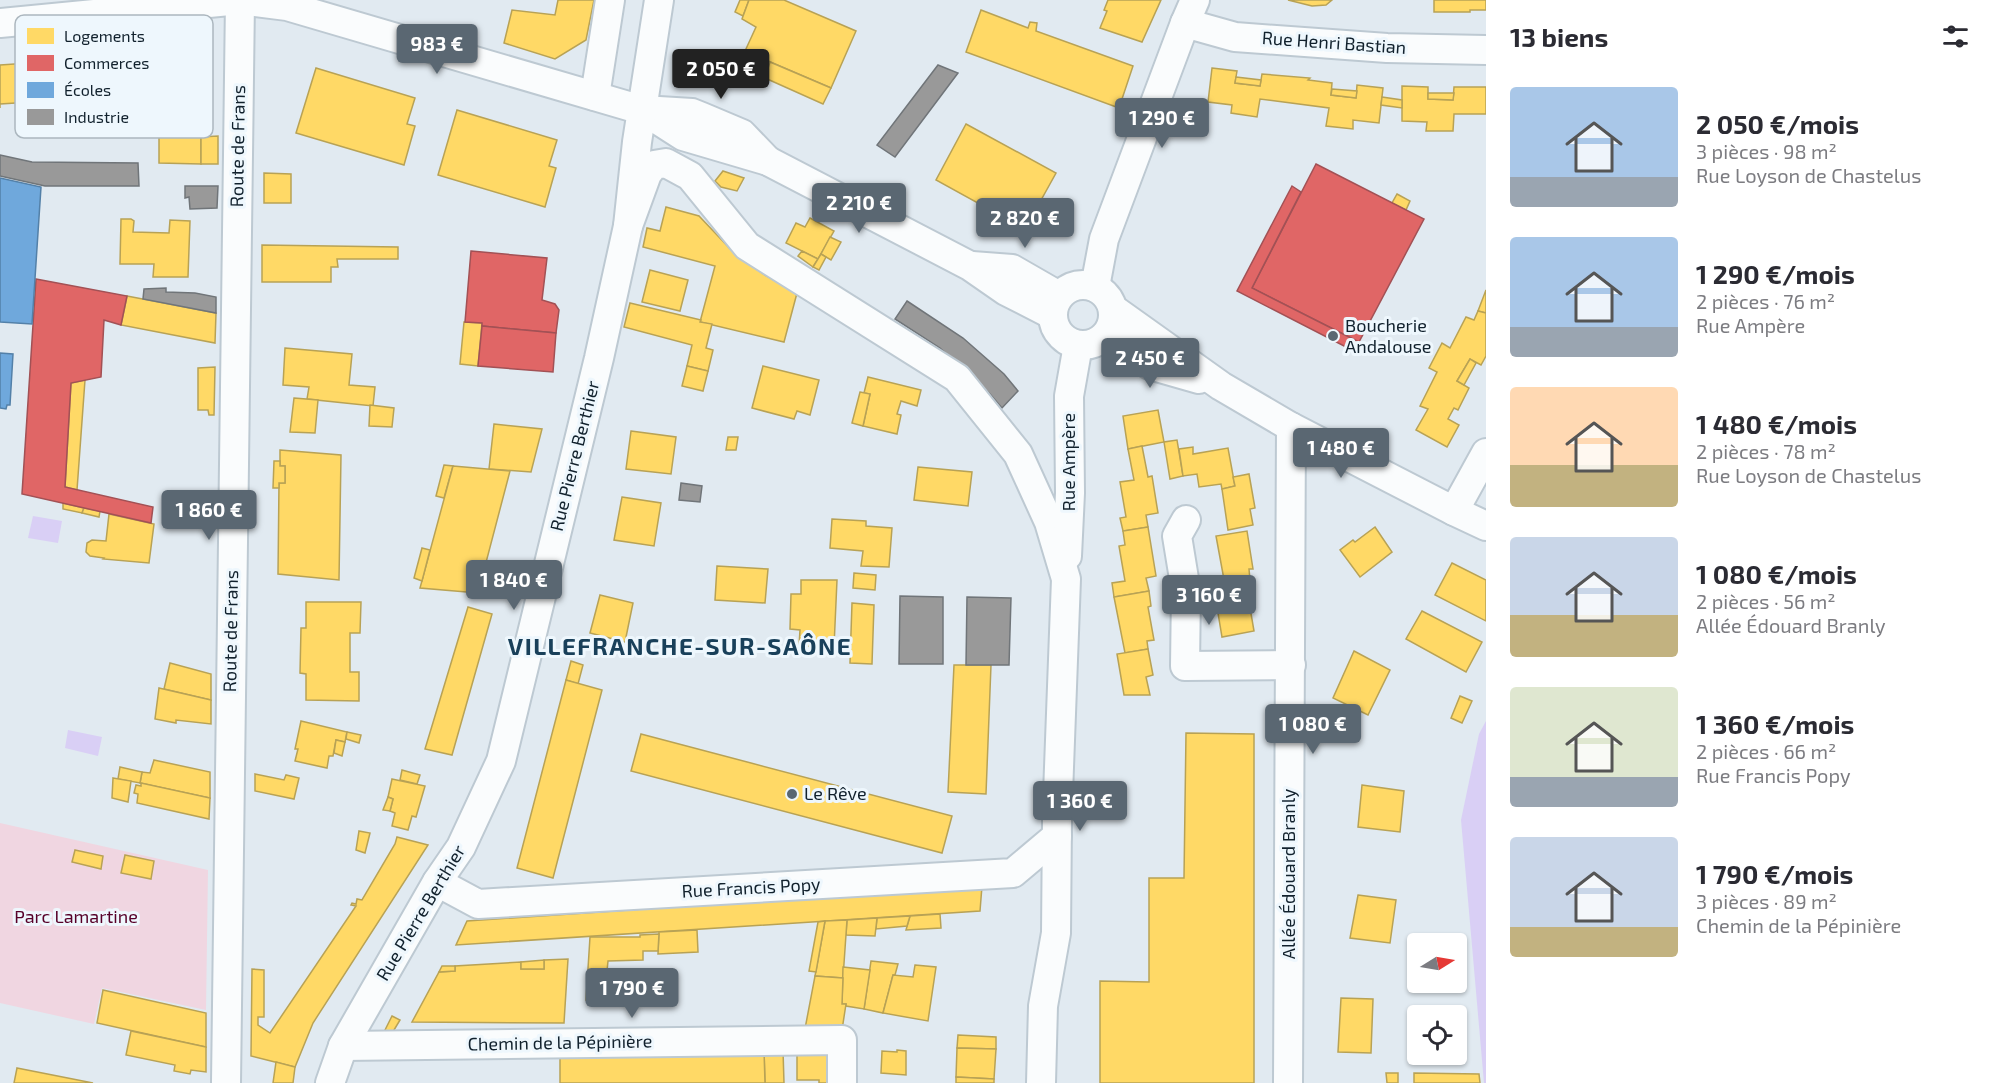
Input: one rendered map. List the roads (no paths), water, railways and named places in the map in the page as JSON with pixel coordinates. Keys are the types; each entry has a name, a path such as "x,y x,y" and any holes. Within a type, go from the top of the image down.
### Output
{"street":[{"path":"83,15 240,0 287,6 642,110 683,136 768,162 970,266 1012,269 1056,306"},
{"name":"Route de Frans","path":"226,1083 240,0"},
{"path":"595,96 610,0"},
{"name":"Rue Pierre Berthier","path":"330,1083 343,1046 437,882 461,847 501,761 599,358 628,226 637,142 659,0"},
{"path":"1095,287 1104,239 1190,11"},
{"name":"Rue Henri Bastian","path":"1190,11 1235,36 1387,48 1486,50"},
{"path":"0,23 15,22"},
{"path":"628,226 646,174 654,165 666,163 690,176 747,246 957,378 1018,454 1050,522 1066,579"},
{"path":"1091,341 1110,330 1113,321 1110,301 1104,292 1095,287 1086,285 1067,289 1056,306 1055,326 1068,341 1091,341 1150,365 1221,386"},
{"path":"1113,309 1221,386 1291,427 1486,526"},
{"name":"Rue Ampère","path":"1041,1083 1043,1006 1056,933 1057,836 1070,493 1069,396 1091,341"},
{"name":"Allée Édouard Branly","path":"1288,1083 1291,427"},
{"path":"1455,511 1486,453"},
{"path":"1186,520 1177,536 1186,591 1185,666 1290,665"},
{"name":"Rue Francis Popy","path":"437,882 478,904 1013,873 1057,836"},
{"name":"Chemin de la Pépinière","path":"343,1046 842,1040 842,1083"}],"place":[{"name":"Boucherie Andalouse","path":"1333,336"},
{"name":"Le Rêve","path":"792,794"}],"district":[{"name":"VILLEFRANCHE-SUR-SAÔNE","path":"680,647"}],"park label":[{"name":"Parc Lamartine","path":"76,917"}]}
